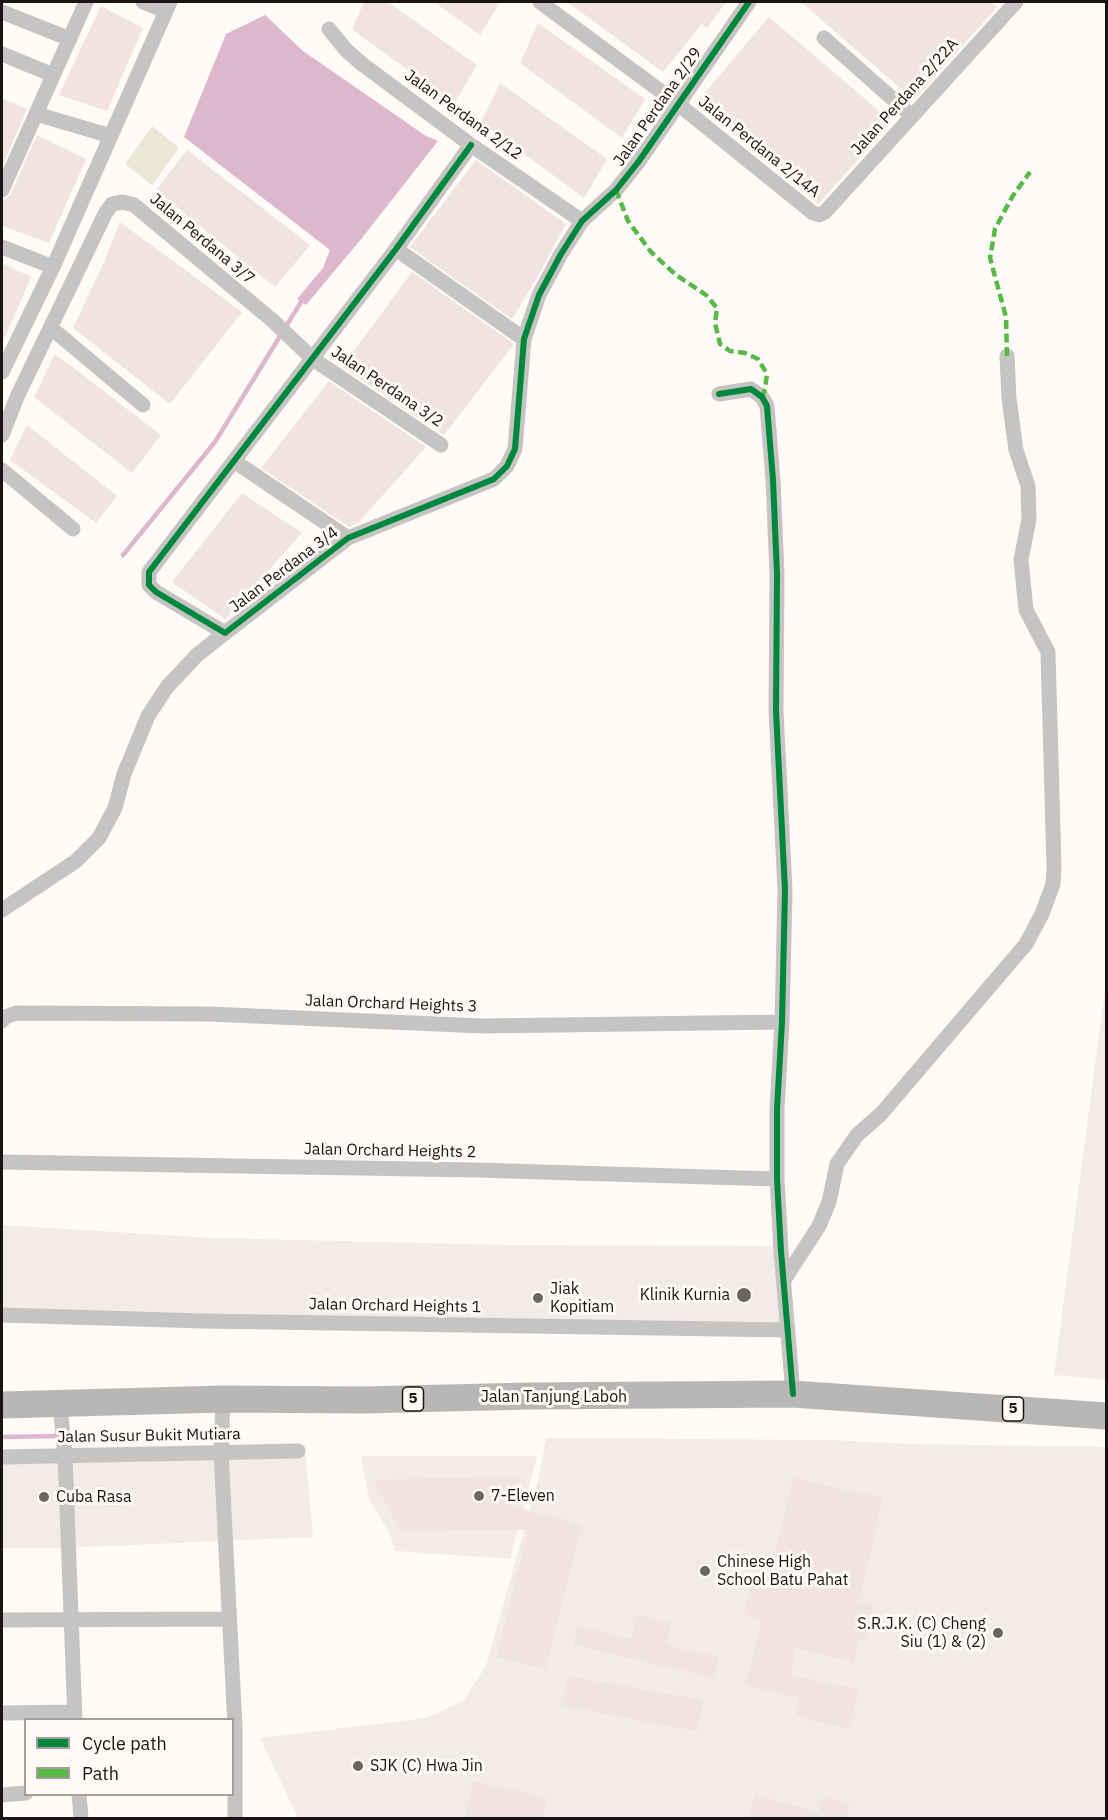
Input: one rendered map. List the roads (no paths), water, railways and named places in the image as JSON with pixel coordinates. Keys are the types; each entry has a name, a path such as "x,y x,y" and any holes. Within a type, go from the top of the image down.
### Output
{"highway":[{"name":"Jalan Tanjung Laboh","path":"2,1405 63,1432 223,1399 362,1400 793,1394 1107,1416"}],"street":[{"path":"2,190 86,2"},
{"path":"2,372 53,267 168,6 143,2"},
{"name":"Jalan Perdana 2/14A","path":"540,2 678,104 813,213 819,215"},
{"name":"Jalan Perdana 2/29","path":"582,221 616,190 639,161 749,2"},
{"name":"Jalan Perdana 2/22A","path":"819,215 825,212 912,116 1010,4"},
{"path":"2,12 70,39"},
{"name":"Jalan Perdana 2/12","path":"329,29 346,50 362,64 471,145 582,221"},
{"path":"824,38 912,116"},
{"path":"2,54 53,75"},
{"path":"36,114 111,136"},
{"name":"Jalan Perdana 3/4","path":"471,145 396,249 150,572 148,585 156,592 225,633 348,538 494,479 507,466 515,449 524,339 539,295 582,221"},
{"name":"Jalan Perdana 3/7","path":"51,328 105,214 112,204 123,202 134,206 272,320 313,359"},
{"path":"2,247 53,267"},
{"path":"396,249 524,339"},
{"path":"2,435 17,397 51,328 143,405"},
{"path":"784,1280 819,1227 829,1203 837,1164 857,1135 881,1114 1026,944 1042,914 1053,884 1048,651 1026,610 1022,560 1029,519 1028,486 1016,450 1009,398 1007,356"},
{"name":"Jalan Perdana 3/2","path":"313,359 441,445"},
{"path":"719,394 751,389 762,397 767,406 777,574 776,711 785,890 782,1022 777,1109 777,1179 793,1394"},
{"path":"234,461 348,538"},
{"path":"2,470 73,529"},
{"path":"2,910 76,861 99,838 115,808 124,774 148,716 166,687 198,655 225,633"},
{"name":"Jalan Orchard Heights 3","path":"2,1021 5,1017 16,1013 28,1013 209,1014 482,1026 782,1022"},
{"name":"Jalan Orchard Heights 2","path":"2,1162 476,1170 777,1179"},
{"name":"Jalan Orchard Heights 1","path":"2,1316 202,1322 787,1330"},
{"path":"223,1399 221,1452 235,1727 235,1818"},
{"path":"2,1713 75,1716 73,1620 63,1432"},
{"name":"Jalan Susur Bukit Mutiara","path":"2,1457 63,1432 221,1452 298,1450"},
{"path":"2,1620 229,1619"},
{"path":"2,1795 24,1794"},
{"path":"79,1796 81,1818"}],"waterway":[{"path":"123,555 215,442 301,302"},
{"path":"100,1434 212,1431"},
{"path":"2,1437 60,1436"}],"place":[{"name":"Klinik Kurnia","path":"744,1295"},
{"name":"Jiak Kopitiam","path":"538,1298"},
{"name":"7-Eleven","path":"479,1496"},
{"name":"Cuba Rasa","path":"44,1497"},
{"name":"Chinese High School Batu Pahat","path":"705,1571"},
{"name":"S.R.J.K. (C) Cheng Siu (1) & (2)","path":"998,1633"},
{"name":"SJK (C) Hwa Jin","path":"358,1766"}]}
